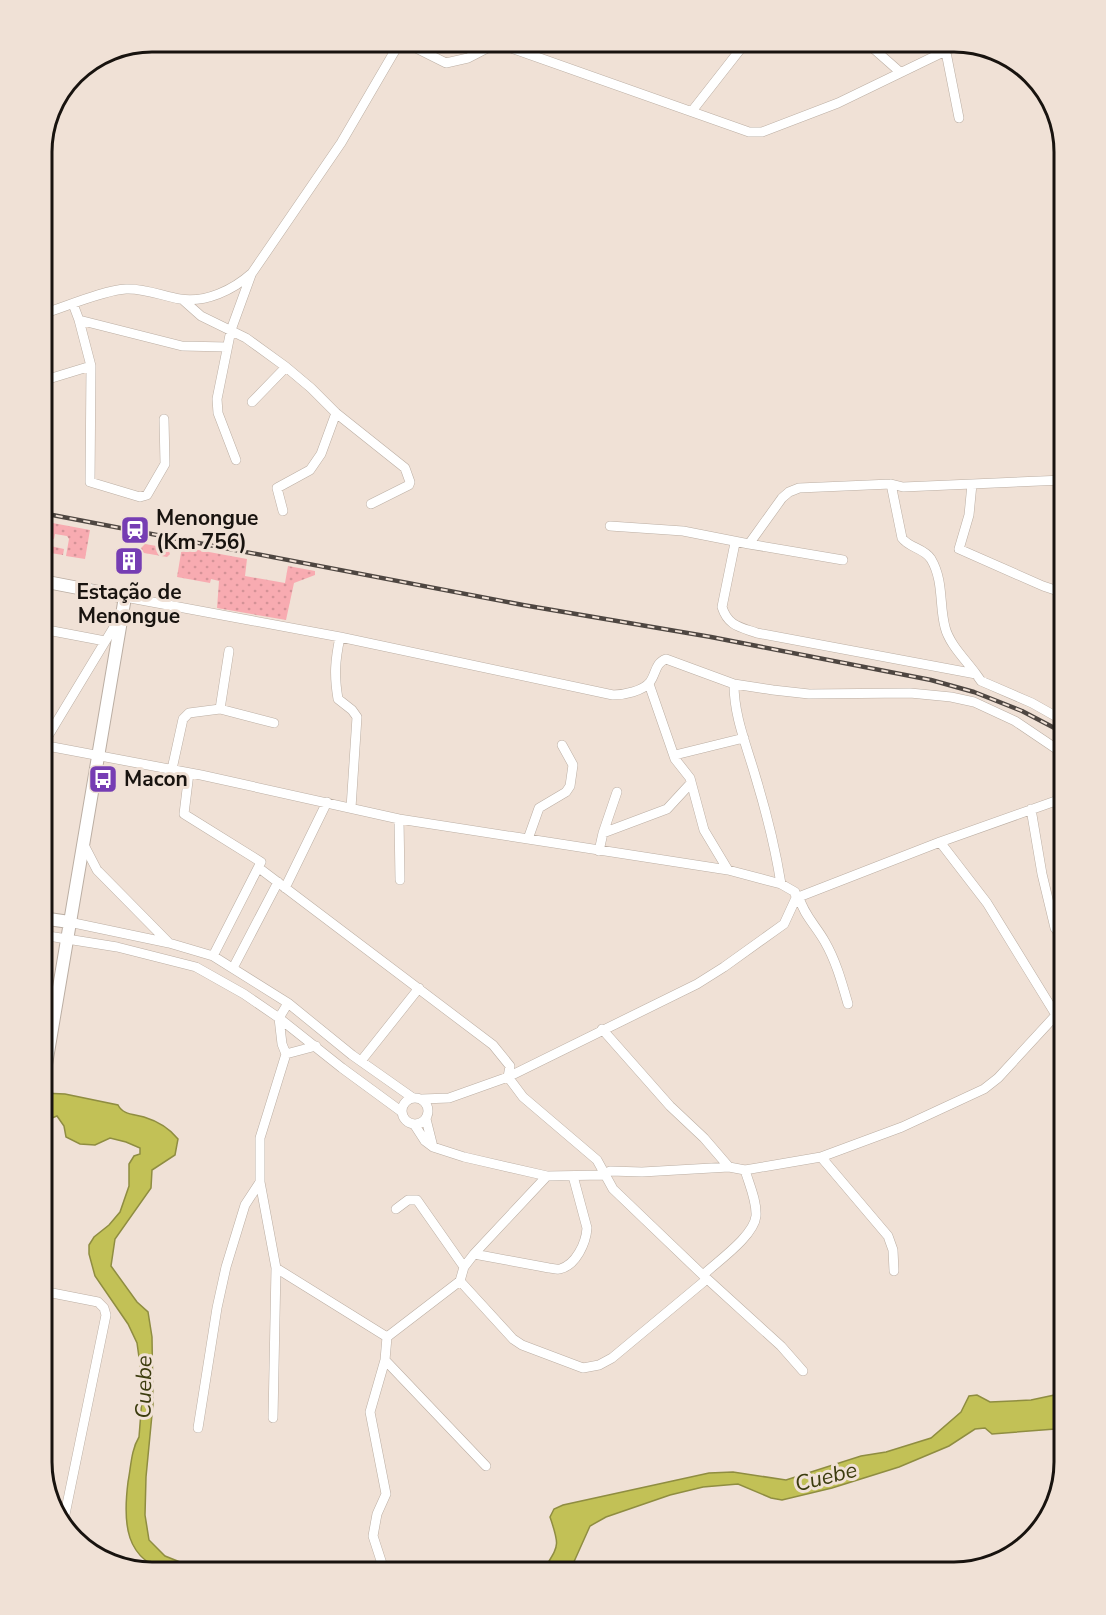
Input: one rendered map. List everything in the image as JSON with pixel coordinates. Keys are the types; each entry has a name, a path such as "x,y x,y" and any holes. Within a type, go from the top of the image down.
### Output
{"main road":[{"path":"52,1025 125,597 53,583"},
{"path":"52,920 69,922"}],"street":[{"path":"53,311 115,291 129,289 183,300 214,296 241,283 252,273 342,143 396,52"},
{"path":"424,52 446,63 468,58 479,52"},
{"path":"525,52 749,132 762,132 838,103 933,53"},
{"path":"692,111 738,53"},
{"path":"878,53 900,72"},
{"path":"946,53 958,118"},
{"path":"236,460 217,406 231,330 252,273"},
{"path":"183,300 201,316 246,338 286,367 311,387 336,413 402,466 407,472 409,485 371,504"},
{"path":"74,304 91,366 90,483 140,497 147,495 165,464 165,420"},
{"path":"79,320 182,346 227,347"},
{"path":"53,378 91,366"},
{"path":"252,402 286,367"},
{"path":"283,511 277,488 310,470 321,454 336,413"},
{"path":"749,544 782,498 793,489 1054,480"},
{"path":"891,484 902,538 930,557 939,581 947,633 981,681 1032,703 1054,715"},
{"path":"972,484 969,515 959,549 1054,590"},
{"path":"610,526 683,531 735,543 843,560"},
{"path":"735,543 722,607 729,622 757,633 976,674"},
{"path":"125,597 340,637 614,695 632,692 649,684 659,663 670,659 734,684 809,694 910,693 951,697 974,702 1015,721 1054,747"},
{"path":"53,728 122,615"},
{"path":"53,631 105,641"},
{"path":"340,637 334,663 338,699 357,717 351,808"},
{"path":"220,709 229,651"},
{"path":"649,684 675,759 686,772 691,783 704,830 728,870"},
{"path":"734,684 734,702 738,723 771,829 781,884"},
{"path":"172,769 185,715 228,709 274,723"},
{"path":"675,755 744,738"},
{"path":"528,839 540,808 566,792 570,786 573,765 562,745"},
{"path":"53,747 172,769 399,819 728,870 781,884 795,892 802,908 825,941 848,1005"},
{"path":"189,773 184,814 261,862 213,956"},
{"path":"603,833 667,809 691,783"},
{"path":"599,851 617,792"},
{"path":"402,1112 405,1103 417,1098 449,1098 508,1077 697,984 734,961 784,924 797,898 940,842 1054,801"},
{"path":"233,968 327,802"},
{"path":"1031,809 1041,874 1054,924"},
{"path":"399,819 400,880"},
{"path":"82,841 97,870 169,942"},
{"path":"940,842 987,903 1054,1006"},
{"path":"78,867 97,870"},
{"path":"259,868 493,1045 510,1066 508,1077 523,1097 597,1160 613,1189 780,1346 803,1371"},
{"path":"69,922 169,942 213,956 233,968 288,1003 356,1058 428,1106 427,1117 433,1147"},
{"path":"52,936 117,947 196,967 244,994 316,1046 402,1112 405,1120 414,1124 425,1141 433,1147 464,1157 547,1176 604,1175 610,1171 642,1172 729,1167 745,1170 821,1157 902,1127 984,1089 998,1078 1054,1021"},
{"path":"196,967 200,951"},
{"path":"342,1068 356,1058 419,988"},
{"path":"273,1418 276,1268 260,1182 260,1138 286,1054 279,1018 288,1003"},
{"path":"602,1029 670,1106 704,1138 729,1167"},
{"path":"286,1054 316,1046"},
{"path":"414,1124 422,1122 449,1098"},
{"path":"821,1157 888,1236 894,1271"},
{"path":"460,1281 513,1339 531,1350 583,1368 599,1365 612,1358 705,1277 748,1234 755,1221 755,1206 745,1170"},
{"path":"381,1562 373,1536 377,1514 386,1494 370,1412 385,1360 387,1337 460,1281 464,1267 474,1254 547,1176"},
{"path":"474,1254 560,1269 572,1260 581,1249 587,1228 573,1176"},
{"path":"198,1428 213,1331 226,1267 245,1205 260,1182"},
{"path":"396,1209 408,1200 417,1200 464,1267"},
{"path":"276,1268 387,1337"},
{"path":"52,1293 98,1302 104,1308 106,1315 66,1511"},
{"path":"385,1360 486,1466"}],"shaded area":[{"path":"53,523 90,530 85,559 66,556 69,539 67,536 55,534 54,539"},
{"path":"145,544 168,548 170,554 167,557 144,553 141,548"},
{"path":"53,546 64,549 63,555 53,553"},
{"path":"182,547 247,559 245,576 285,583 288,566 315,571 315,575 294,583 286,620 217,608 219,581 211,579 210,583 177,577"}],"water":[{"name":"Cuebe","path":"52,1093 65,1094 118,1105 126,1112 158,1123 178,1139 175,1155 152,1170 151,1188 115,1239 111,1266 137,1302 148,1312 152,1337 153,1404 145,1515 149,1540 165,1556 180,1562 148,1562 135,1549 130,1538 126,1497 133,1453 139,1437 143,1386 137,1343 128,1324 95,1276 89,1254 89,1245 94,1237 120,1212 129,1186 129,1164 134,1156 140,1154 140,1148 110,1138 95,1145 80,1144 66,1137 64,1126 57,1116 52,1118"},
{"name":"Cuebe","path":"977,1395 990,1402 1031,1400 1054,1395 1054,1429 992,1434 985,1428 975,1429 949,1446 899,1467 832,1488 782,1500 771,1498 738,1484 703,1487 670,1495 606,1517 590,1526 574,1562 549,1562 557,1541 550,1517 554,1509 563,1505 709,1473 733,1472 786,1480 861,1456 886,1452 931,1438 961,1412 969,1396"}],"railway":[{"path":"53,515 931,680 974,692 1022,711 1054,728"}],"place":[{"name":"Menongue (Km 756)","path":"135,530"},
{"name":"Estação de Menongue","path":"129,561"},
{"name":"Macon","path":"103,779"}]}
